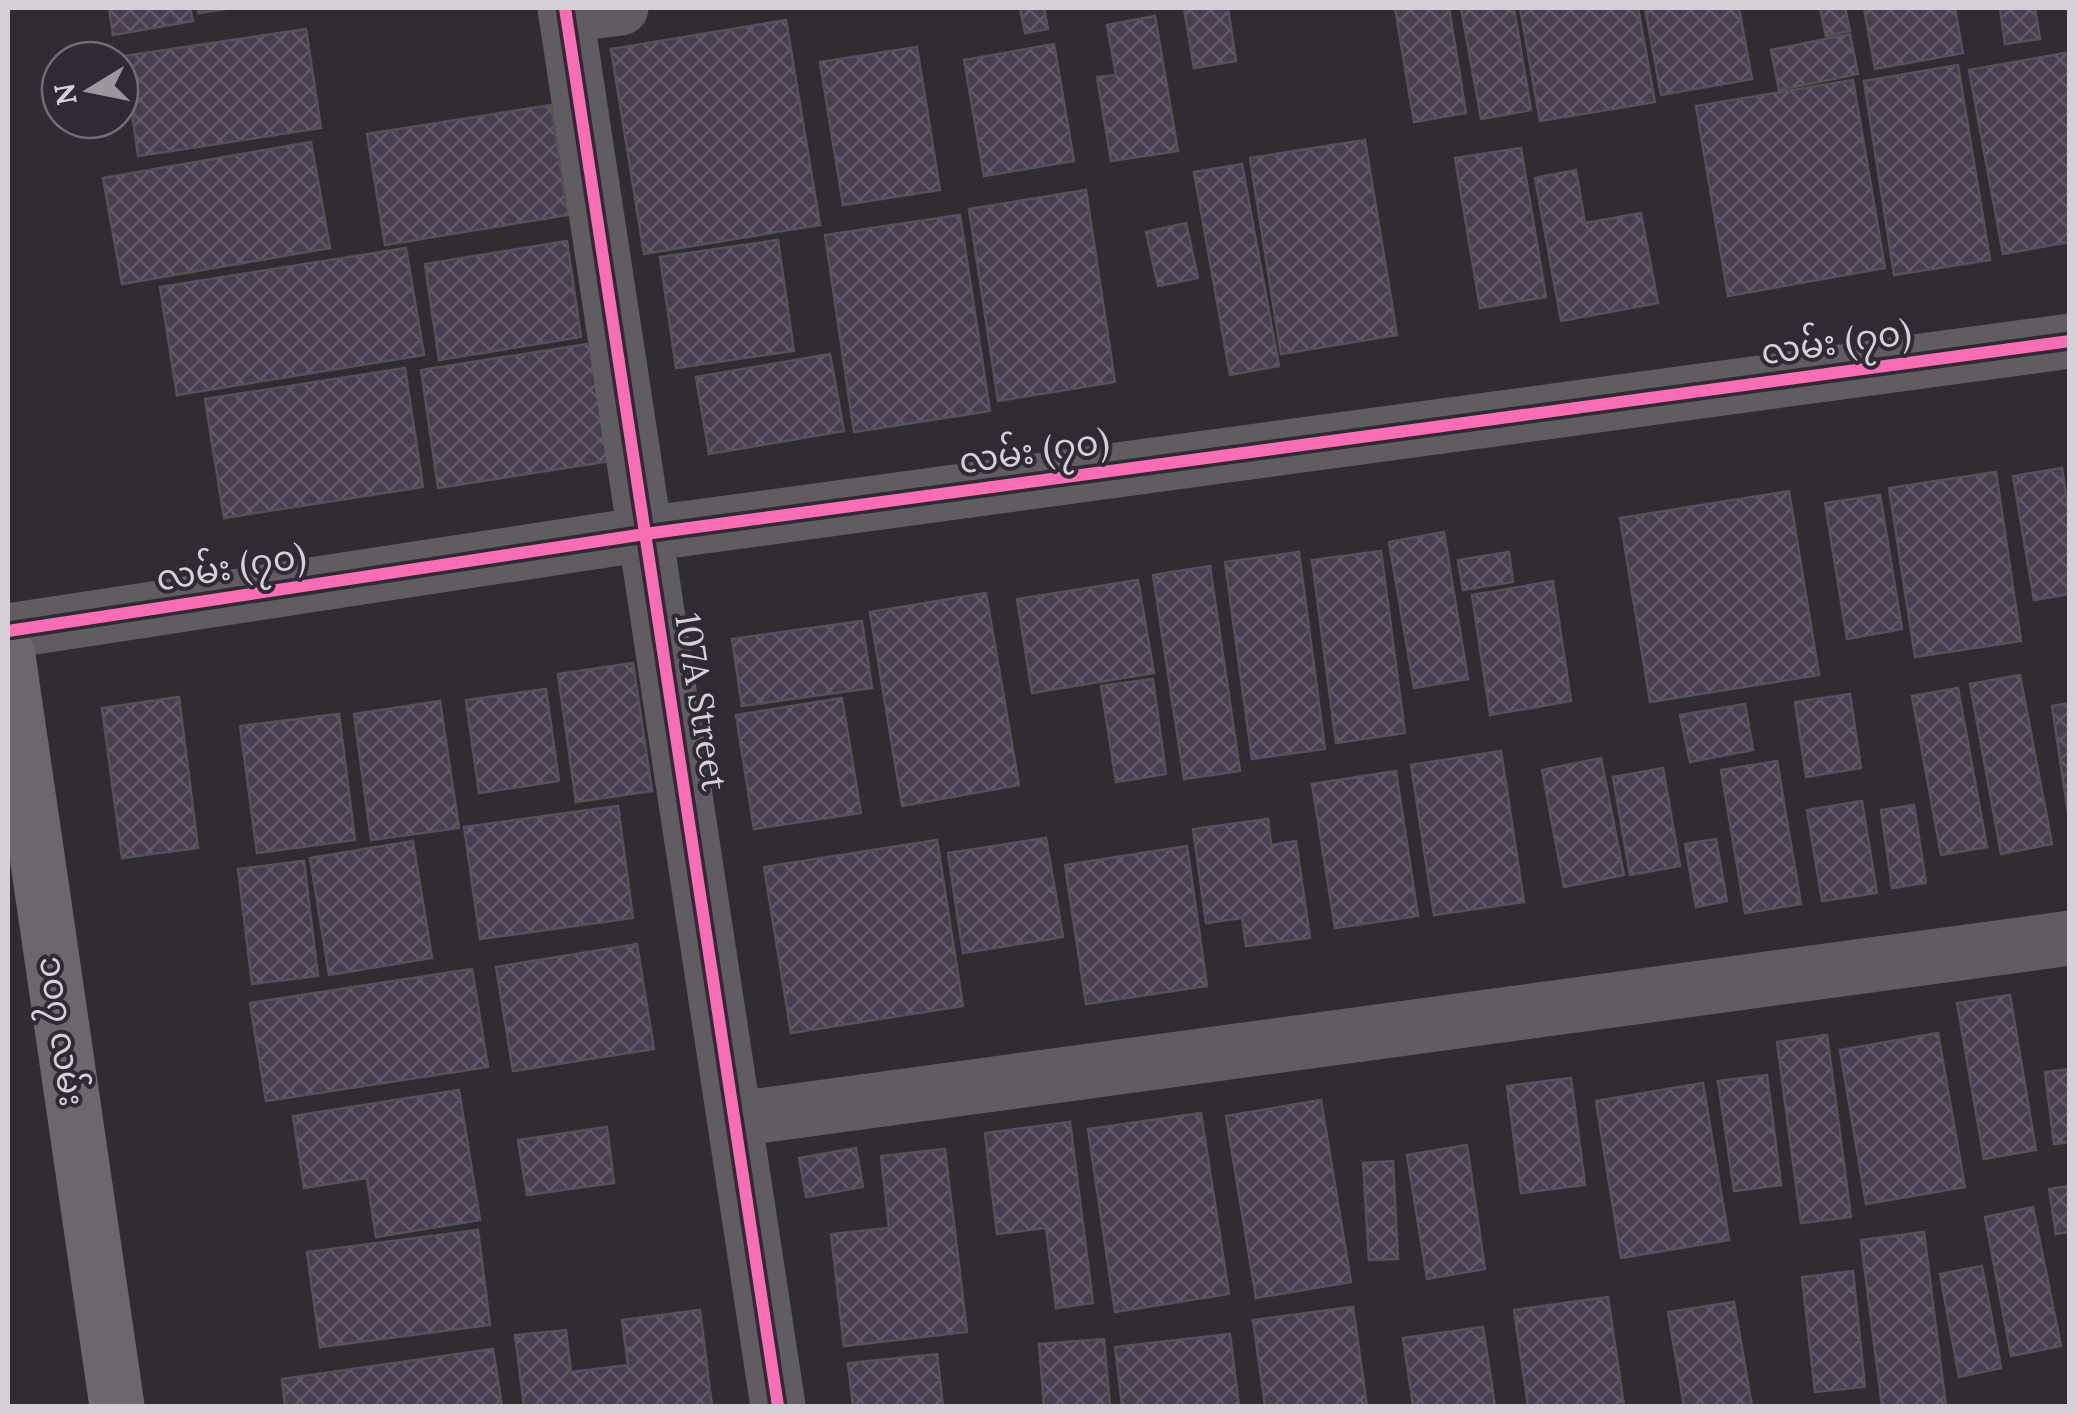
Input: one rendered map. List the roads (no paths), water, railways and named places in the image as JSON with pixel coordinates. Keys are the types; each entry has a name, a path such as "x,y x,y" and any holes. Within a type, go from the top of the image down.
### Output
{"main road":[{"name":"၁၀၇ လမ်း","path":"8,656 117,1406"}],"street":[{"path":"565,11 621,8"},
{"name":"107A Street","path":"565,11 778,1406"},
{"name":"လမ်း (၇၀)","path":"8,631 645,534 2070,341"},
{"path":"736,1118 2070,938"}]}
